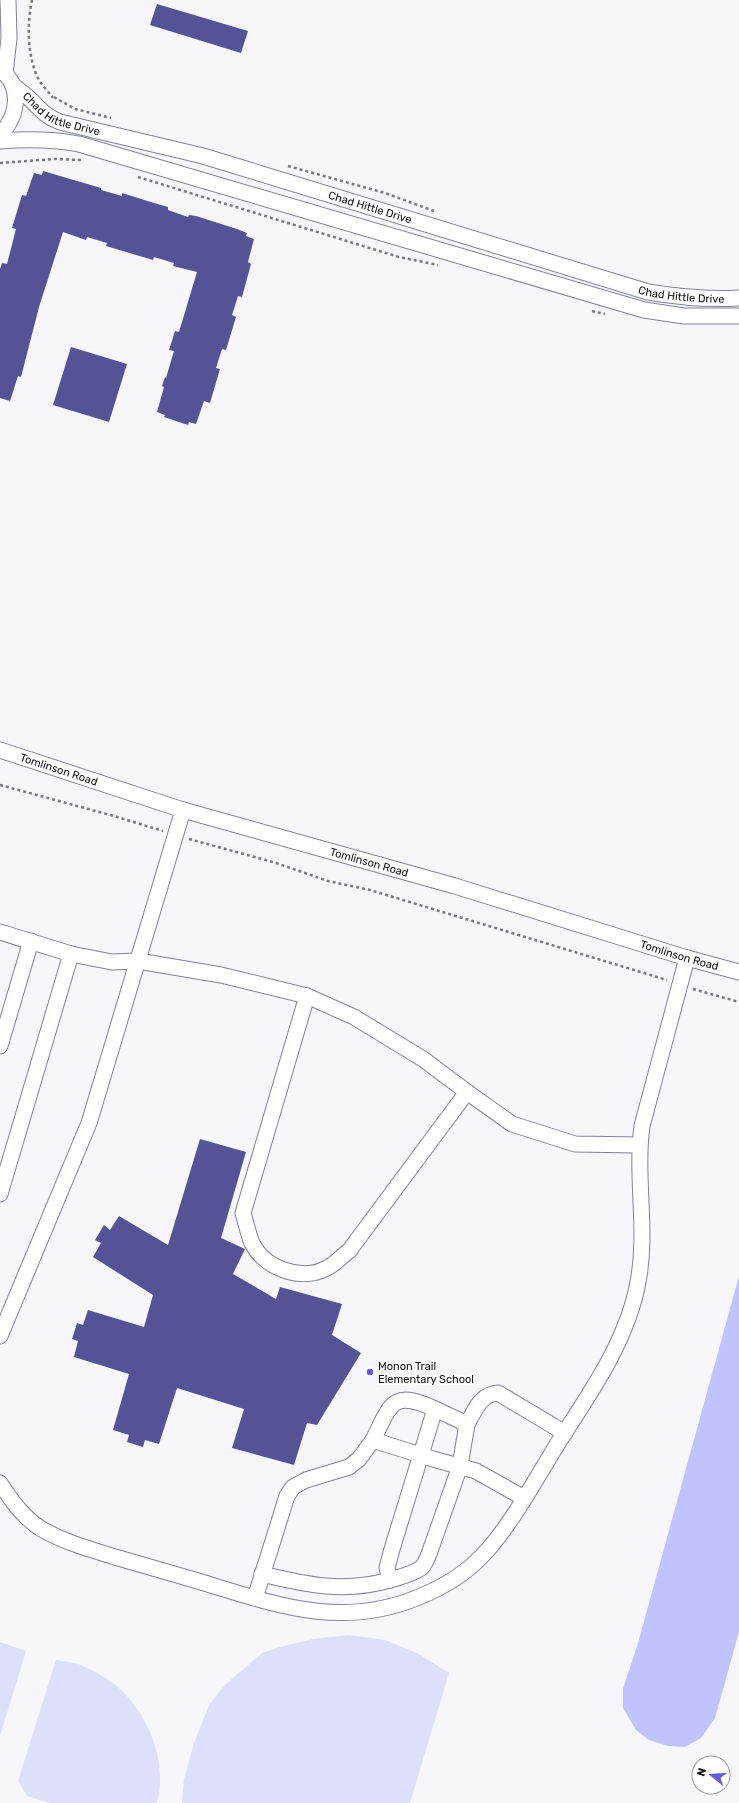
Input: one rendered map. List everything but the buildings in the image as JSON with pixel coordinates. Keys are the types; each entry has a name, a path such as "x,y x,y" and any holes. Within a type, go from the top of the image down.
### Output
{"street":[{"path":"0,135 9,125 15,111 16,96 6,76 9,38 8,0"},
{"name":"Chad Hittle Drive","path":"6,76 40,110 51,119 60,122 196,154 648,292 680,297 717,299 739,298"},
{"name":"Chad Hittle Drive","path":"0,141 29,138 78,144 644,310 684,316 739,316"},
{"name":"Tomlinson Road","path":"0,750 183,810 455,886 687,958 739,972"},
{"path":"0,1336 89,1123 183,810"},
{"path":"0,932 71,954 112,962 138,962 221,975 307,996 354,1017 423,1058 512,1124 575,1144 639,1145"},
{"path":"0,1046 31,941"},
{"path":"0,1194 71,954"},
{"path":"0,1483 9,1497 29,1518 40,1527 61,1539 96,1551 255,1598 320,1613 366,1612 405,1603 442,1586 482,1556 524,1498 604,1371 620,1338 636,1295 642,1246 639,1145 646,1106 687,958"},
{"path":"307,996 243,1213 253,1244 266,1261 292,1272 309,1273 327,1268 349,1251 467,1092"},
{"path":"262,1574 298,1583 335,1587 370,1585 404,1576 422,1567 429,1554 460,1466 467,1424 486,1395 498,1393 565,1433"},
{"path":"255,1598 287,1496 293,1487 306,1480 349,1467 359,1459 372,1440 390,1406 404,1399 416,1401 467,1424"},
{"path":"390,1580 387,1568 392,1549 435,1409"},
{"path":"372,1440 421,1456 476,1471 524,1498"}],"path":[{"path":"32,0 29,26 33,64 42,84 54,98 40,110"},
{"path":"0,163 59,159 82,160"},
{"path":"305,170 385,193 439,212"},
{"path":"133,176 289,223"},
{"path":"0,785 114,816 210,846 273,862 328,881 370,890 739,1002"}],"shaded area":[{"path":"349,1635 385,1640 417,1653 449,1673 410,1803 182,1803 184,1779 194,1743 209,1705 226,1684 262,1653 313,1639"},
{"path":"0,1642 26,1651 0,1736"},
{"path":"56,1660 74,1663 99,1674 120,1689 134,1704 149,1730 158,1758 160,1788 157,1803 49,1803 27,1796 18,1781"}],"water":[{"path":"739,1276 739,1632 715,1718 701,1738 685,1747 668,1746 649,1740 636,1730 623,1708 623,1689 638,1643"}],"place":[{"name":"Monon Trail Elementary School","path":"370,1372"}]}
